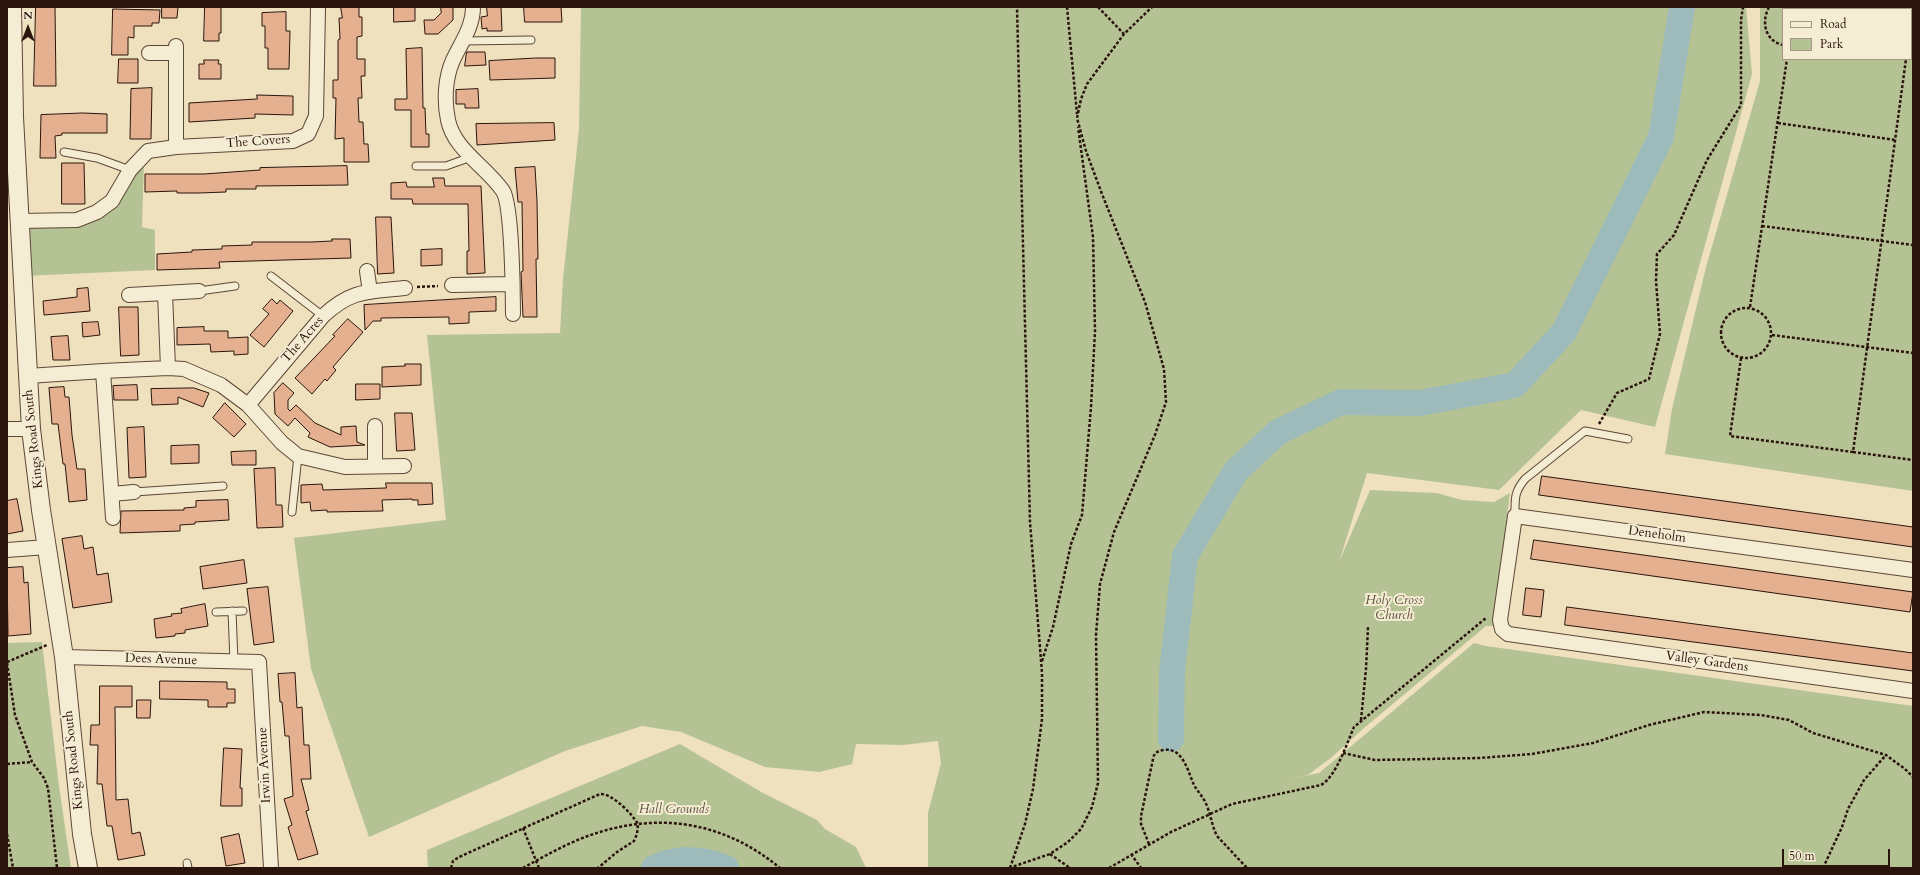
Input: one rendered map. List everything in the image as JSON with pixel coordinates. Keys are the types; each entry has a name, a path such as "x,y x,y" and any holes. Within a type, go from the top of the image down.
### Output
{"street":[{"name":"Kings Road South","path":"12,7 10,70 12,161 19,221 31,429 62,648 82,834 88,868"},
{"path":"473,7 473,16 464,40 453,61 446,84 448,120 454,137 482,166 504,192 508,219 513,314"},
{"name":"The Covers","path":"19,221 77,220 97,212 112,201 130,170 148,151 176,147 293,141 308,134 316,116 315,8"},
{"path":"149,53 176,49 176,147"},
{"path":"367,271 370,292"},
{"path":"452,285 512,284"},
{"name":"The Acres","path":"248,405 323,316 336,303 355,294 405,288"},
{"path":"129,295 199,292"},
{"path":"165,293 168,368"},
{"path":"28,376 168,368 184,369 221,385 248,405 282,443 298,456 345,467 404,466"},
{"path":"103,371 113,518"},
{"path":"375,426 376,466"},
{"path":"7,429 31,429"},
{"path":"112,494 134,492"},
{"path":"1502,629 1500,620 1515,516"},
{"name":"Deneholm","path":"1515,516 1913,570"},
{"path":"7,550 47,547"},
{"name":"Valley Gardens","path":"1502,629 1508,634 1913,691"},
{"name":"Dees Avenue","path":"62,648 234,662 259,662"},
{"name":"Irwin Avenue","path":"259,662 271,868"}],"lane":[{"path":"464,40 531,40"},
{"path":"64,152 97,158 130,170"},
{"path":"416,166 446,166 471,156"},
{"path":"271,276 323,316"},
{"path":"199,292 235,286"},
{"path":"1515,516 1515,496 1525,479 1585,431 1628,439"},
{"path":"292,512 298,456"},
{"path":"134,492 223,486"},
{"path":"232,611 234,662"},
{"path":"216,612 242,611"}],"path":[{"path":"1009,868 1025,824 1033,789 1042,719 1041,664 1030,522 1017,7"},
{"path":"1041,664 1053,628 1071,544 1082,515 1091,406 1095,324 1093,237 1077,118 1067,7"},
{"path":"1098,7 1124,34"},
{"path":"1009,868 1050,854 1068,842 1082,829 1092,808 1098,783 1096,635 1100,584 1114,532 1156,435 1166,402 1164,369 1145,302 1086,151 1077,118 1081,98 1087,84 1124,34 1152,7"},
{"path":"1593,433 1618,393 1649,379 1660,334 1656,281 1657,254 1674,235 1692,191 1707,160 1740,106 1741,20 1743,7"},
{"path":"1769,7 1765,15 1764,27 1771,39 1782,44"},
{"path":"1750,307 1787,60"},
{"path":"1853,452 1906,60"},
{"path":"1778,123 1895,140"},
{"path":"1762,226 1913,245"},
{"path":"405,288 452,285"},
{"path":"1750,307 1762,312 1770,322 1772,335 1769,345 1762,353 1752,358 1741,358 1731,353 1723,345 1720,334 1722,323 1729,314 1739,308 1750,307"},
{"path":"1772,335 1913,353"},
{"path":"1741,358 1730,436 1913,460"},
{"path":"1108,868 1130,854 1209,813 1249,799 1321,785 1330,777 1343,753 1354,727 1361,720 1482,620 1495,614 1502,629"},
{"path":"1361,720 1368,627"},
{"path":"57,868 48,788 44,778 32,762 15,716 7,662 62,648"},
{"path":"1343,753 1375,760 1472,758 1532,754 1592,743 1649,725 1704,712 1761,714 1789,720 1813,733 1886,755 1913,777"},
{"path":"1149,844 1141,824 1141,816 1154,756 1158,751 1170,750 1183,759 1193,782 1205,802 1217,836 1247,868"},
{"path":"1823,868 1842,827 1848,809 1864,780 1886,755"},
{"path":"7,764 32,762"},
{"path":"451,868 453,861 459,857 604,793 612,796 638,824 637,834 634,841 617,852 598,868"},
{"path":"522,868 584,837 606,830 638,824 681,823 717,832 737,840 756,850 780,868"},
{"path":"523,828 539,868"},
{"path":"7,834 13,868"},
{"path":"1050,854 1070,868"},
{"path":"1130,854 1141,868"}],"green space":[{"name":"Holy Cross Church","path":"581,7 1746,7 1752,74 1655,427 1581,410 1499,490 1367,473 1339,562 1370,490 1437,493 1462,500 1494,502 1510,493 1493,626 1486,626 1364,728 1332,757 1308,775 1280,781 1319,773 1474,643 1486,646 1913,706 1913,868 928,868 928,813 941,763 938,741 903,745 856,744 852,764 819,772 765,767 681,732 642,726 565,751 369,837 311,669 294,538 446,520 427,335 560,333 563,279 579,129"},
{"path":"1760,7 1913,7 1913,491 1665,454 1672,409 1706,267 1760,81"},
{"path":"144,160 142,227 155,230 155,270 24,276 23,224 99,215"},
{"path":"42,642 59,786 71,868 7,868 7,643"},
{"name":"Hall Grounds","path":"680,744 763,793 817,820 825,829 856,847 866,868 428,868 427,850"}],"building":[{"path":"36,7 55,7 56,86 34,86"},
{"path":"162,7 178,7 177,18 162,18"},
{"path":"205,7 221,7 221,33 219,33 219,41 204,41"},
{"path":"341,7 359,7 359,17 362,17 362,36 357,37 357,59 365,59 365,76 361,76 362,98 358,98 359,122 363,122 364,144 368,144 369,162 344,162 344,138 335,139 336,98 333,98 333,80 338,80 338,40 340,39 339,18 342,18"},
{"path":"394,7 415,7 415,21 394,22"},
{"path":"441,7 453,7 453,20 438,34 425,34 424,20 434,20 441,13"},
{"path":"487,7 501,7 502,31 487,31 487,28 482,29 481,17 487,16"},
{"path":"524,7 561,7 562,22 525,22"},
{"path":"113,9 160,10 159,23 152,23 152,26 134,26 134,38 128,37 128,55 112,55"},
{"path":"286,12 286,31 290,31 289,69 268,69 268,48 265,48 265,26 262,26 262,13"},
{"path":"422,48 423,108 425,108 426,134 429,134 429,147 411,147 411,110 395,110 395,99 407,99 406,49"},
{"path":"467,52 485,52 486,65 465,66"},
{"path":"555,58 555,78 490,80 489,61"},
{"path":"119,59 138,59 138,83 118,83"},
{"path":"204,60 219,60 218,64 221,64 221,79 199,79 199,64 204,64"},
{"path":"152,88 151,139 130,139 131,89"},
{"path":"478,89 479,108 465,108 465,104 456,104 456,90"},
{"path":"257,95 293,96 293,115 255,114 255,118 189,122 189,103 257,99"},
{"path":"83,113 107,114 107,133 62,133 62,135 55,136 56,158 40,158 41,115"},
{"path":"554,123 555,140 477,145 476,124"},
{"path":"62,163 84,163 85,204 62,204"},
{"path":"347,166 348,185 256,186 256,189 226,189 226,192 199,193 177,193 177,191 145,192 145,174 204,174 260,170 260,168"},
{"path":"535,167 538,259 536,259 537,317 523,317 521,272 523,271 522,202 518,202 515,168"},
{"path":"433,178 444,178 445,186 481,186 485,273 467,274 467,251 469,251 468,204 413,204 412,199 391,199 391,183 406,182 407,187 434,187"},
{"path":"376,217 391,217 394,273 378,274"},
{"path":"332,239 350,239 351,258 219,262 220,268 157,270 157,254 192,252 192,250 222,249 222,246 252,245 252,242 312,242 332,241"},
{"path":"442,249 442,265 421,266 421,250"},
{"path":"88,288 90,311 44,315 43,301 77,297 77,289"},
{"path":"496,297 496,311 469,312 469,323 449,324 449,317 381,318 381,321 373,321 365,330 364,305"},
{"path":"272,299 277,304 280,300 293,311 264,347 250,335 269,314 263,309"},
{"path":"119,307 138,307 139,355 121,356"},
{"path":"348,319 363,332 333,367 336,370 327,381 325,379 312,394 295,378 335,336 333,335"},
{"path":"98,322 100,335 83,337 82,323"},
{"path":"204,327 204,331 228,331 228,338 248,337 248,354 234,355 234,351 211,352 210,344 177,345 177,328"},
{"path":"68,336 70,360 53,360 51,337"},
{"path":"405,364 421,364 421,385 382,387 382,367 405,366"},
{"path":"283,383 294,393 288,400 288,409 290,411 296,405 315,423 341,435 341,427 356,426 357,442 365,445 330,447 308,437 310,433 295,418 288,426 275,414 274,393"},
{"path":"356,384 380,384 380,399 356,400"},
{"path":"137,385 138,400 114,400 113,386"},
{"path":"64,387 65,397 69,397 72,435 77,469 85,469 87,500 69,502 65,464 63,464 58,424 52,424 49,388"},
{"path":"194,388 209,393 203,407 178,397 178,404 152,405 151,389"},
{"path":"225,403 246,424 234,437 213,418"},
{"path":"395,413 412,413 415,450 397,451"},
{"path":"144,427 146,477 129,478 127,428"},
{"path":"199,445 199,463 171,464 171,446"},
{"path":"256,451 256,465 232,465 231,452"},
{"path":"275,468 276,505 282,505 283,527 257,528 254,469"},
{"path":"1542,476 1913,527 1913,547 1539,495"},
{"path":"386,483 432,483 433,504 418,505 418,500 412,499 382,500 383,511 327,512 327,510 311,511 310,502 301,503 301,485 322,484 323,490 386,488"},
{"path":"17,499 23,531 7,534 7,501"},
{"path":"228,500 229,520 195,522 195,524 180,525 180,531 120,533 121,511 184,510 184,508 196,507 196,501"},
{"path":"82,536 84,549 93,547 97,575 108,573 112,602 73,608 62,539"},
{"path":"1534,540 1913,592 1910,612 1531,559"},
{"path":"244,560 247,583 203,589 200,567"},
{"path":"23,567 24,583 28,582 31,634 8,636 7,568"},
{"path":"268,587 274,642 254,645 247,589"},
{"path":"1526,588 1544,590 1541,617 1523,615"},
{"path":"205,604 208,626 185,630 185,633 175,634 175,636 156,638 154,619 172,616 171,614 182,613 181,609"},
{"path":"1567,607 1913,653 1913,671 1565,625"},
{"path":"295,673 297,708 302,707 304,745 309,745 311,779 301,779 309,810 306,811 318,854 298,860 288,827 292,825 284,799 293,796 289,736 285,736 278,674"},
{"path":"160,681 227,682 227,689 235,689 235,703 227,703 227,707 208,707 208,700 160,699"},
{"path":"100,686 132,686 132,707 115,707 116,800 128,799 132,834 140,832 145,855 118,860 112,826 107,826 102,784 97,784 98,745 90,745 91,725 99,725"},
{"path":"137,700 151,700 150,718 137,718"},
{"path":"224,748 242,749 240,788 242,788 242,806 221,806"},
{"path":"239,834 245,863 226,866 221,838"}],"waterway":[{"path":"1171,739 1172,672 1185,556 1236,471 1278,432 1341,402 1420,403 1515,385 1564,332 1661,137 1682,7"},
{"path":"654,868 663,864 690,860 708,862 726,868"}]}
